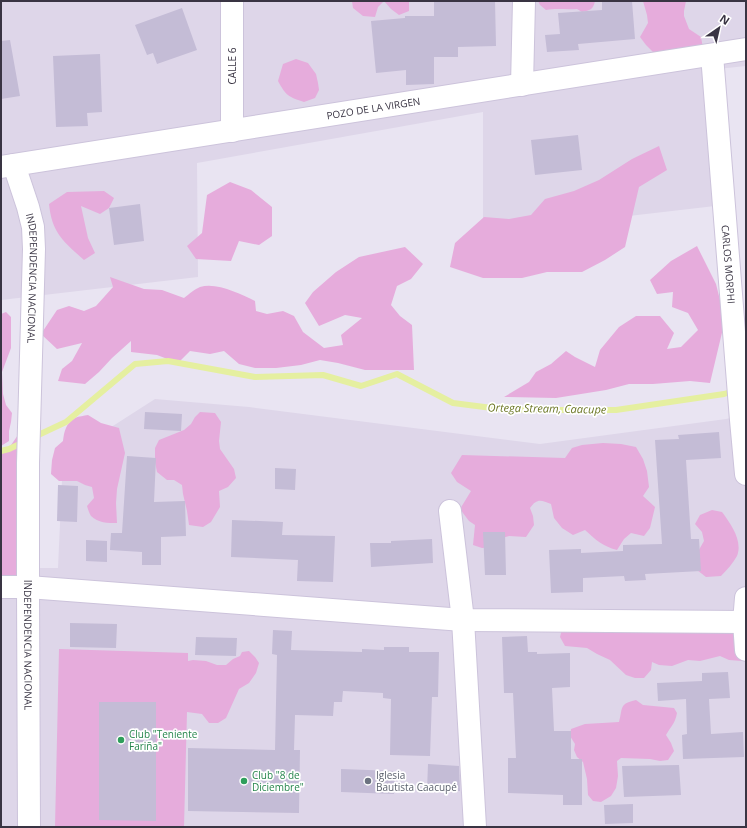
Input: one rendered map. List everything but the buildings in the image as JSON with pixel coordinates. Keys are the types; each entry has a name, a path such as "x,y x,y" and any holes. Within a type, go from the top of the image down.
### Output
{"street":[{"name":"CALLE 6","path":"232,1 232,131"},
{"path":"522,85 524,1"},
{"name":"POZO DE LA VIRGEN","path":"7,166 746,49"},
{"name":"CARLOS MORPHI","path":"712,55 746,474"},
{"name":"INDEPENDENCIA NACIONAL","path":"7,166 28,207 33,227 34,249 28,463 29,827"},
{"path":"450,511 463,620 475,827"},
{"path":"1,587 28,587 463,620 744,622"},
{"path":"746,598 744,622 746,650"}],"shaded area":[{"path":"1,1 746,1 746,66 708,70 715,206 483,233 483,112 197,163 198,277 1,300"},
{"path":"352,1 384,1 378,7 375,17 363,16 353,8"},
{"path":"384,1 409,1 409,11 399,15"},
{"path":"538,1 595,1 591,9 582,12 577,9 546,10"},
{"path":"643,1 686,1 684,16 689,29 701,37 703,48 654,53 640,37 648,23"},
{"path":"296,59 308,63 316,74 318,83 319,90 315,98 304,102 288,95 278,81 283,64"},
{"path":"659,146 667,170 639,187 625,247 605,260 582,272 547,272 522,278 483,278 450,267 455,243 484,217 509,219 531,215 545,199 574,191 599,180 632,159"},
{"path":"230,182 251,190 272,207 272,236 259,245 239,241 231,261 196,259 187,246 202,233 207,195"},
{"path":"104,191 114,198 109,208 100,214 81,206 88,238 95,253 84,260 64,242 60,236 53,222 49,204 67,192"},
{"path":"697,246 716,284 725,320 710,383 690,381 629,384 606,390 556,398 504,397 529,382 536,372 551,364 566,351 595,367 600,350 619,327 636,316 660,316 674,333 667,349 681,347 698,330 688,313 672,307 673,292 657,294 650,280 671,261"},
{"path":"405,247 423,264 411,279 397,286 391,305 400,316 412,325 414,370 365,370 320,360 301,365 276,368 255,368 239,364 224,351 210,354 190,351 178,363 157,355 131,352 131,341 85,384 58,381 62,369 72,361 82,343 57,349 41,334 57,310 69,306 84,311 96,306 113,287 110,277 144,289 162,290 184,298 200,287 221,287 255,301 256,311 267,314 283,311 294,316 303,332 324,348 343,345 341,335 362,318 345,315 319,326 305,303 313,292 336,272 359,257"},
{"path":"6,312 11,317 11,348 2,372 3,394 6,405 12,413 9,441 1,446 1,314"},
{"path":"155,399 249,407 540,444 726,419 746,414 746,827 1,827 1,568 58,568 63,458"},
{"path":"200,412 215,413 221,422 219,441 220,449 234,469 236,478 228,487 219,491 220,507 211,522 203,527 189,525 182,485 174,480 167,480 157,472 155,462 155,448 159,440 184,430 191,424"},
{"path":"88,415 101,423 119,428 125,453 117,489 117,523 107,523 91,516 87,506 94,498 92,487 77,481 59,481 51,474 55,448 63,441 68,425 75,418"},
{"path":"29,419 28,587 1,587 1,451 9,448"},
{"path":"603,443 636,447 643,459 647,471 649,487 643,496 655,507 650,528 644,536 631,533 624,539 617,550 607,547 585,530 573,535 562,528 554,518 551,504 537,501 530,508 534,525 526,537 509,536 502,538 492,547 482,548 473,545 475,525 469,521 460,509 471,491 457,482 451,473 462,455 565,458 572,448 582,445"},
{"path":"712,510 722,512 729,522 737,539 738,550 734,561 721,576 706,577 697,570 696,555 704,541 702,532 695,524 700,515"},
{"path":"606,628 621,632 626,629 738,631 746,659 742,661 729,660 720,656 700,661 688,660 672,666 659,665 652,662 651,670 644,678 635,678 626,675 610,660 587,648 565,646 560,637 562,629"},
{"name":"Club \"Teniente Fariña\"","path":"59,649 188,653 188,661 206,661 217,665 226,665 233,659 240,656 242,652 249,651 255,657 259,663 256,673 249,683 239,689 226,718 218,723 209,723 202,714 187,712 184,827 55,827"},
{"path":"636,700 643,705 674,708 677,713 676,717 666,735 674,751 668,760 660,761 650,759 621,758 617,761 618,776 616,788 611,796 601,802 593,801 588,795 587,779 583,762 577,757 574,750 575,744 570,736 571,729 585,724 619,722 624,705"}],"waterway":[{"name":"Ortega Stream, Caacupe","path":"34,437 66,422 135,364 168,361 255,377 323,375 361,386 397,374 453,403 500,409 616,410 724,394 734,391"},
{"name":"Ortega Stream, Caacupe","path":"1,451 24,442"}],"place":[{"name":"Club \"Teniente Fariña\"","path":"121,740"},
{"name":"Club \"8 de Diciembre\"","path":"244,781"},
{"name":"Iglesia Bautista Caacupé","path":"368,781"}]}
